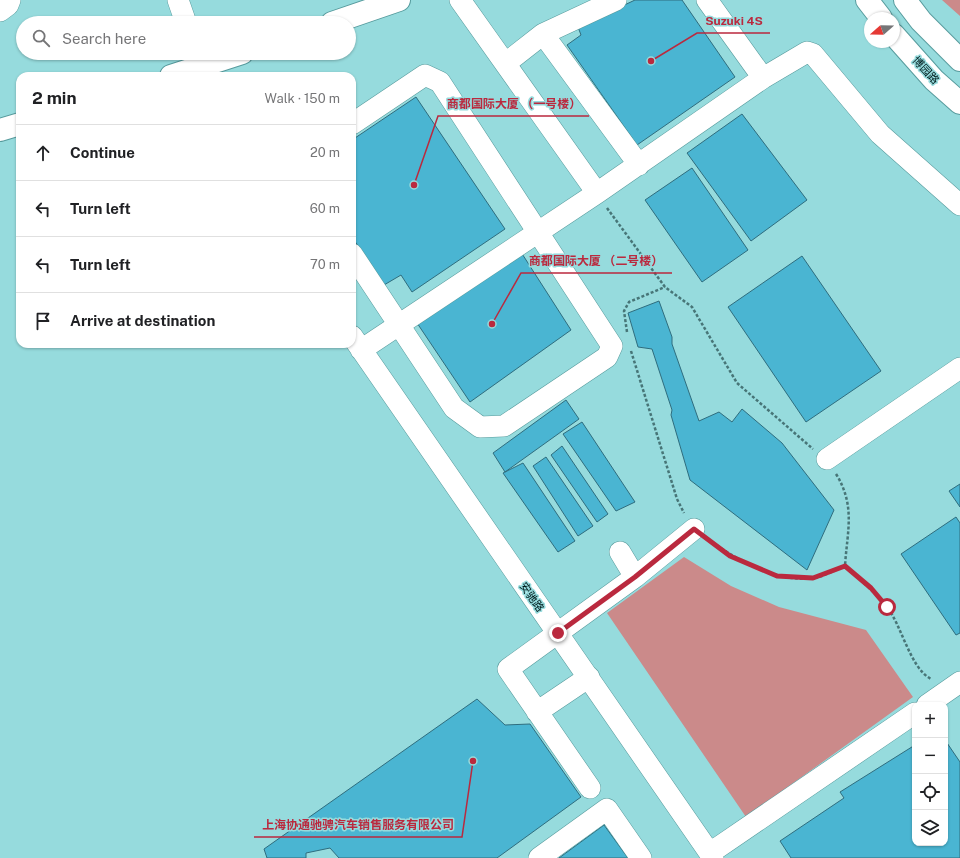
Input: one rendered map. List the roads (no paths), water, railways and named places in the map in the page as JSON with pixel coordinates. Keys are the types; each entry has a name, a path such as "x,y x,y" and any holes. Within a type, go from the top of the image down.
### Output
{"main road":[{"path":"352,16 399,0"},
{"path":"867,0 876,12"},
{"path":"905,0 922,21 960,60"},
{"name":"博园路","path":"900,41 934,80 960,103"},
{"path":"183,72 219,60"},
{"path":"0,130 16,125"}],"street":[{"path":"0,11 8,5 10,0"},
{"path":"178,0 184,16"},
{"path":"460,0 597,193"},
{"path":"506,63 543,34 616,0"},
{"path":"707,0 763,78"},
{"path":"543,34 639,165"},
{"path":"357,343 399,324 639,165 763,78 801,54 807,52 813,54 880,134 960,205"},
{"path":"356,121 425,75 440,82 612,346 607,357 504,426 480,427 454,408 356,260"},
{"name":"安驰路","path":"357,343 589,677 711,856"},
{"path":"827,459 960,368"},
{"path":"590,788 508,670 635,577 694,529"},
{"path":"620,552 635,577"},
{"path":"537,712 589,677"},
{"path":"931,702 956,685"},
{"path":"711,856 912,715"},
{"path":"539,858 607,810 641,858"}],"place":[{"name":"Suzuki 4S","path":"651,61"},
{"name":"商都国际大厦 （一号楼）","path":"414,185"},
{"name":"商都国际大厦 （二号楼）","path":"492,324"},
{"name":"上海协通驰骋汽车销售服务有限公司","path":"473,761"}]}
